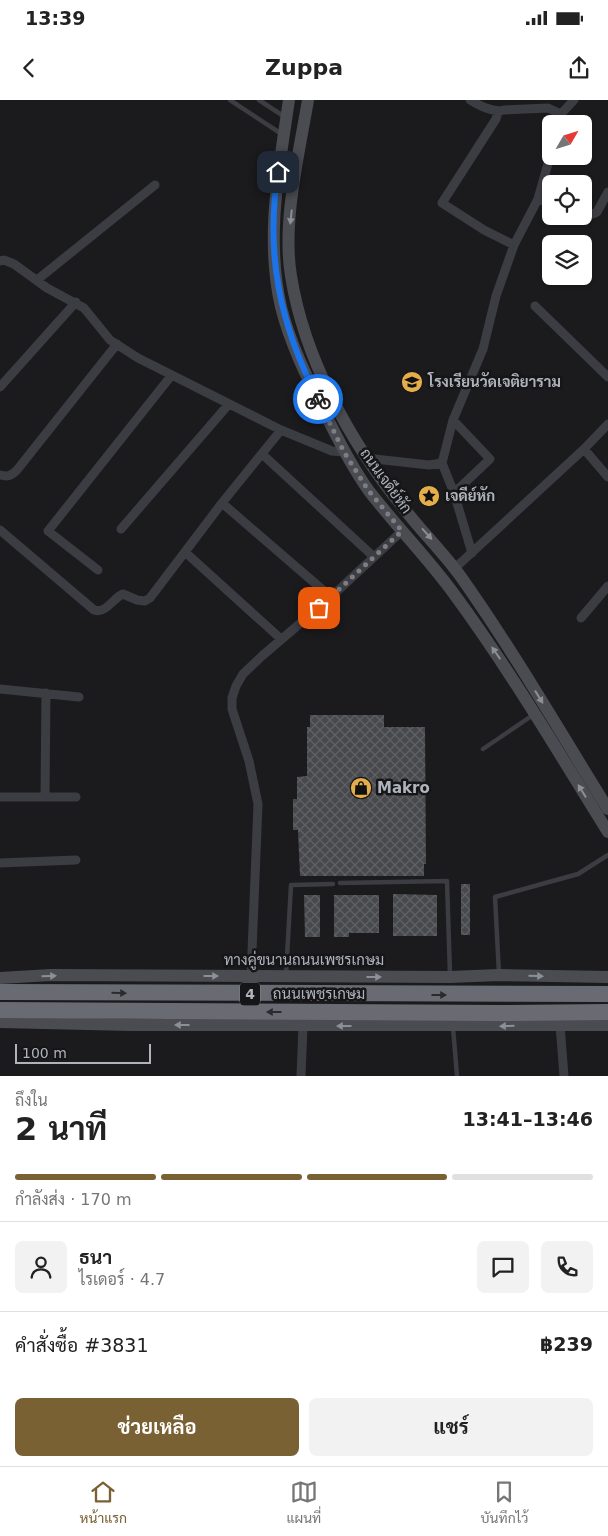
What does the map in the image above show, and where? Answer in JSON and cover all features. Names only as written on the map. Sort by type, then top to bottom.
[{"type":"highway","name":"ถนนเพชรเกษม","points":[[0,992],[608,994]]},
{"type":"highway","name":"ถนนเพชรเกษม","points":[[0,1010],[608,1012]]},
{"type":"main road","name":"ถนนเจดีย์หัก","points":[[290,100],[275,190],[274,236],[276,273],[281,306],[288,330],[303,367],[344,452],[368,490],[427,558],[500,658],[608,832]]},
{"type":"main road","name":"ถนนเจดีย์หัก","points":[[308,100],[290,223],[289,250],[290,274],[305,335],[332,396],[366,458],[402,507],[455,568],[510,650],[608,809]]},
{"type":"main road","name":"ทางคู่ขนานถนนเพชรเกษม","points":[[0,978],[51,975],[450,977],[499,975],[608,977]]},
{"type":"main road","name":"4","points":[[0,1022],[303,1026],[608,1025]]},
{"type":"street","points":[[470,100],[479,106],[498,112],[548,108],[556,115]]},
{"type":"street","points":[[563,115],[574,100]]},
{"type":"street","points":[[498,112],[496,119],[442,203],[484,230],[514,245]]},
{"type":"street","points":[[472,552],[454,493],[442,463],[453,420],[482,349],[496,296],[514,245],[538,200],[548,165]]},
{"type":"street","points":[[37,280],[155,185]]},
{"type":"street","points":[[592,214],[597,212],[608,192]]},
{"type":"street","points":[[538,200],[542,201]]},
{"type":"street","points":[[0,261],[4,260],[14,264],[61,296],[76,302],[89,312],[110,340],[171,376],[281,430],[332,451],[344,452]]},
{"type":"street","points":[[0,387],[76,302]]},
{"type":"street","points":[[535,306],[608,376]]},
{"type":"street","points":[[0,475],[7,477],[17,470],[117,344]]},
{"type":"street","points":[[98,570],[48,531],[171,376]]},
{"type":"street","points":[[121,529],[228,404]]},
{"type":"street","points":[[453,420],[490,459],[454,493]]},
{"type":"street","points":[[455,568],[584,449],[608,424]]},
{"type":"street","points":[[0,530],[97,612],[103,610],[123,594],[145,601],[150,598],[222,503],[281,430]]},
{"type":"street","points":[[584,449],[608,477]]},
{"type":"street","points":[[262,454],[373,556]]},
{"type":"street","points":[[366,458],[429,465],[442,463]]},
{"type":"street","points":[[222,503],[331,597]]},
{"type":"street","points":[[251,976],[258,804],[249,761],[232,709],[232,698],[236,686],[243,674],[331,597],[402,531]]},
{"type":"street","points":[[184,552],[281,639]]},
{"type":"street","points":[[581,618],[608,586]]},
{"type":"street","points":[[0,689],[79,697]]},
{"type":"street","points":[[45,796],[46,693]]},
{"type":"street","points":[[0,797],[76,797]]},
{"type":"street","points":[[0,863],[76,860]]},
{"type":"street","points":[[560,1025],[564,1076]]},
{"type":"street","points":[[301,1076],[303,1026]]},
{"type":"lane","points":[[230,100],[284,136]]},
{"type":"lane","points":[[259,100],[287,118]]},
{"type":"lane","points":[[482,749],[534,714]]},
{"type":"lane","points":[[499,975],[495,897],[578,874],[608,855]]},
{"type":"lane","points":[[340,883],[446,881],[450,977]]},
{"type":"lane","points":[[286,976],[291,884],[334,884]]},
{"type":"lane","points":[[453,1026],[457,1076]]},
{"type":"building","name":"Makro","points":[[310,715],[384,715],[384,727],[425,727],[426,864],[424,864],[424,876],[300,876],[298,830],[293,830],[293,799],[297,799],[297,777],[307,776],[307,727],[310,727]]},
{"type":"building","points":[[461,884],[470,884],[470,935],[461,935]]},
{"type":"building","points":[[393,894],[437,895],[437,936],[393,936]]},
{"type":"building","points":[[304,895],[320,895],[320,937],[305,937]]},
{"type":"building","points":[[334,895],[379,895],[379,933],[349,933],[349,937],[334,937]]},
{"type":"way so far","points":[[318,399],[344,452],[368,490],[402,531],[319,608]]},
{"type":"place","name":"โรงเรียนวัดเจติยาราม","points":[[412,382]]},
{"type":"place","name":"เจดีย์หัก","points":[[429,496]]},
{"type":"place","name":"Makro","points":[[361,788]]},
{"type":"route","points":[[278,172],[275,190],[274,236],[276,273],[281,306],[299,359],[318,399]]}]
